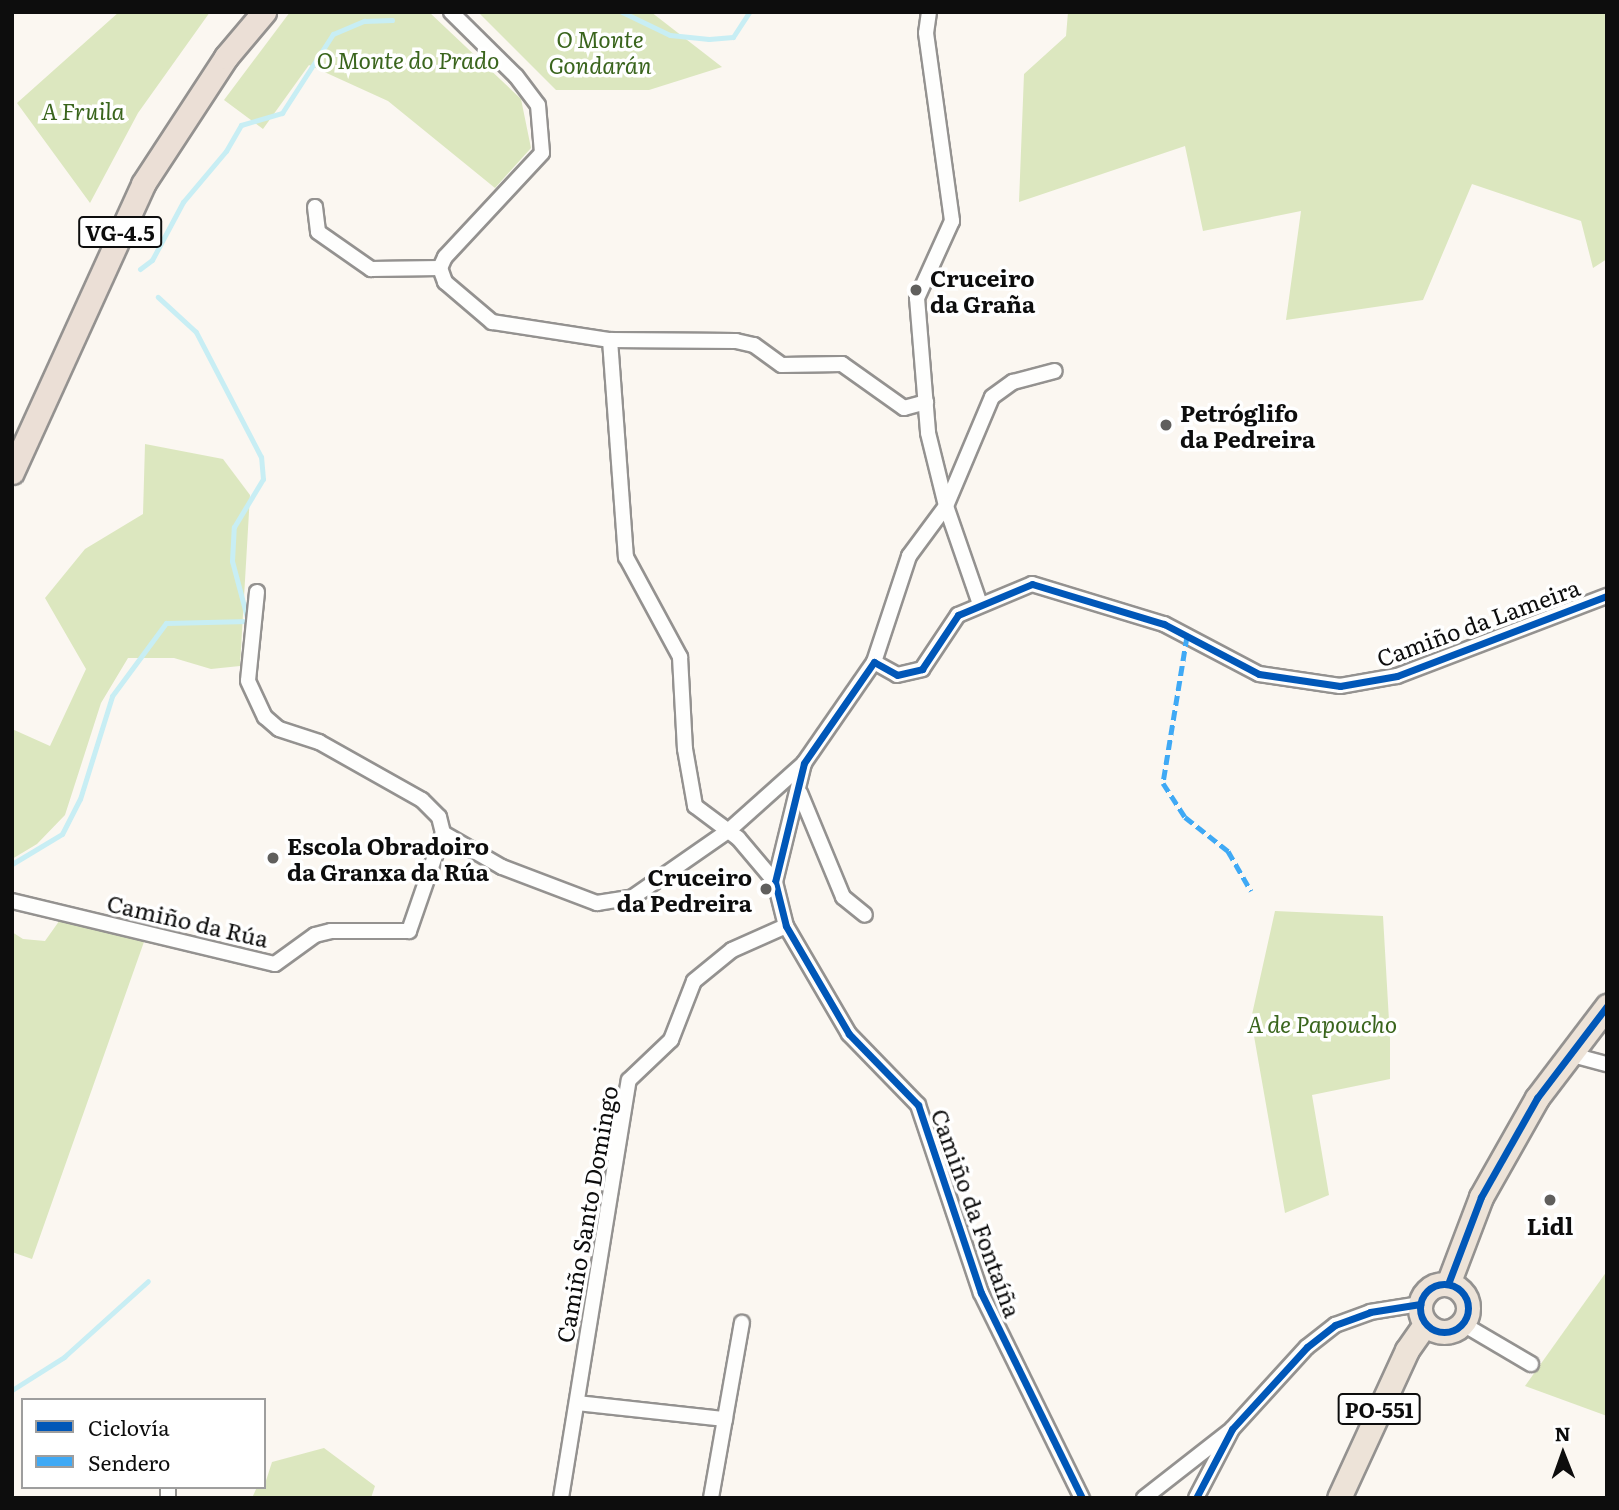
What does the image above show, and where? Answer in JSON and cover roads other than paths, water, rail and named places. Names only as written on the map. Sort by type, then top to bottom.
[{"type":"highway","name":"VG-4.5","points":[[12,472],[143,184],[226,57],[264,12]]},
{"type":"main road","points":[[1422,1314],[1440,1332],[1463,1324],[1467,1300],[1448,1284],[1482,1197],[1537,1098],[1607,1006]]},
{"type":"main road","name":"PO-551","points":[[1339,1498],[1433,1286],[1448,1284]]},
{"type":"street","points":[[451,12],[516,76],[538,105],[542,153],[444,257],[440,268],[445,282],[492,322],[610,340],[736,341],[754,345],[782,365],[842,364],[904,408],[926,402]]},
{"type":"street","points":[[929,12],[926,33],[952,220],[918,298],[926,402],[946,506],[980,604]]},
{"type":"street","points":[[315,207],[318,232],[371,269],[440,268]]},
{"type":"street","points":[[610,340],[626,557],[680,657],[685,749],[695,806],[728,831],[775,882]]},
{"type":"street","points":[[257,592],[248,681],[264,717],[279,729],[319,742],[422,800],[439,817],[443,833],[502,867],[597,904],[633,897],[728,831],[804,763],[874,662],[909,556],[946,506],[992,397],[1013,382],[1055,372]]},
{"type":"street","name":"Camiño da Lameira","points":[[874,662],[897,675],[922,669],[958,615],[1032,584],[1064,591],[1164,624],[1259,674],[1340,686],[1396,676],[1607,596]]},
{"type":"street","points":[[775,882],[800,793],[804,763]]},
{"type":"street","points":[[800,793],[843,897],[865,915]]},
{"type":"street","name":"Camiño da Rúa","points":[[12,901],[275,964],[315,935],[331,931],[409,931],[443,833]]},
{"type":"street","name":"Camiño da Fontaíña","points":[[775,882],[786,926],[849,1034],[918,1105],[981,1293],[1082,1498]]},
{"type":"street","name":"Camiño Santo Domingo","points":[[561,1498],[629,1080],[671,1040],[694,981],[732,950],[786,926]]},
{"type":"street","points":[[1569,1054],[1607,1064]]},
{"type":"street","points":[[1144,1498],[1231,1429],[1273,1381],[1335,1325],[1370,1312],[1422,1314]]},
{"type":"street","points":[[711,1498],[742,1323]]},
{"type":"street","points":[[1463,1324],[1531,1364]]},
{"type":"street","points":[[577,1402],[725,1419]]},
{"type":"street","points":[[1196,1498],[1231,1429]]},
{"type":"waterway","points":[[622,12],[670,35],[709,39],[733,37],[749,12]]},
{"type":"waterway","points":[[140,269],[152,260],[183,202],[226,151],[241,125],[282,113],[333,34],[364,21],[392,20]]},
{"type":"waterway","points":[[12,864],[62,834],[80,799],[112,696],[166,623],[248,621],[232,561],[234,527],[263,479],[261,457],[196,332],[158,297]]},
{"type":"waterway","points":[[12,1390],[64,1357],[148,1281]]},
{"type":"place","name":"Cruceiro da Graña","points":[[916,290]]},
{"type":"place","name":"Petróglifo da Pedreira","points":[[1166,425]]},
{"type":"place","name":"Escola Obradoiro da Granxa da Rúa","points":[[273,858]]},
{"type":"place","name":"Cruceiro da Pedreira","points":[[766,889]]},
{"type":"place","name":"Lidl","points":[[1550,1200]]},
{"type":"park label","name":"O Monte Gondarán","points":[[600,51]]},
{"type":"park label","name":"O Monte do Prado","points":[[408,59]]},
{"type":"park label","name":"A Fruila","points":[[83,110]]},
{"type":"park label","name":"A de Papoucho","points":[[1322,1023]]}]
